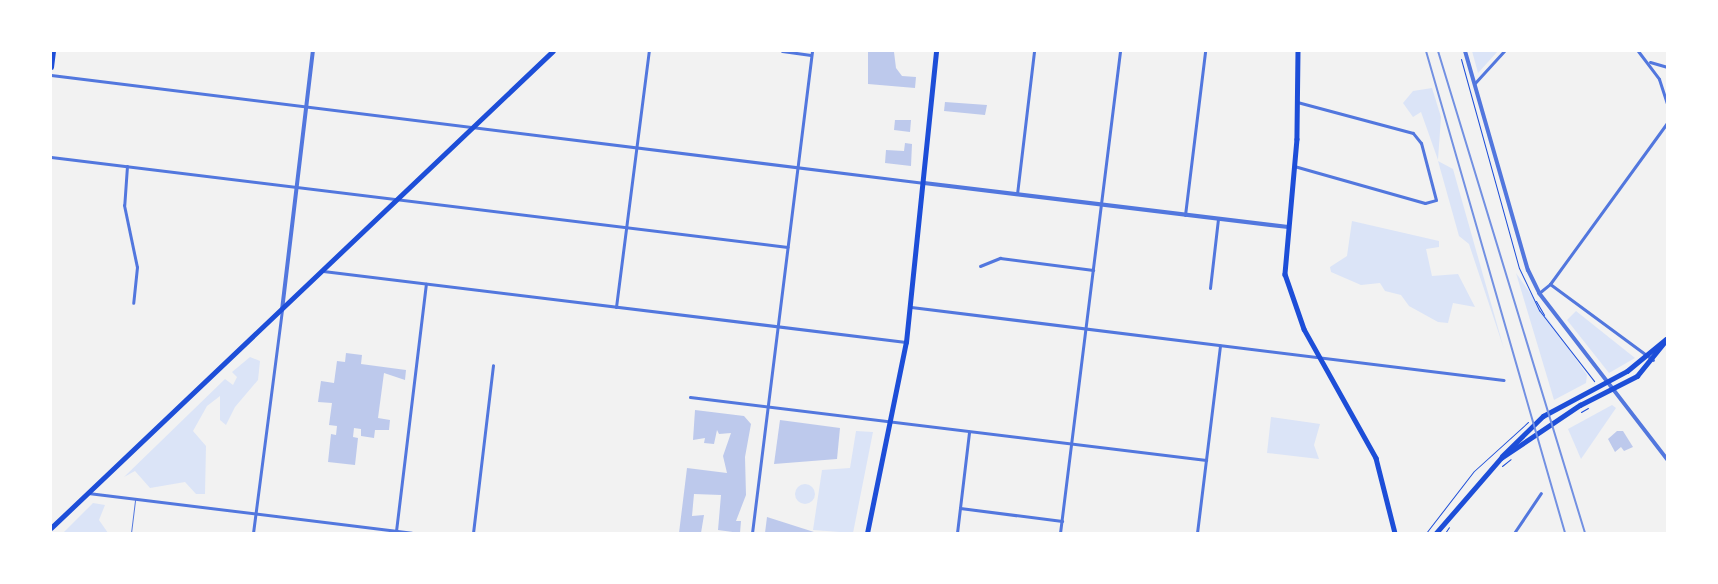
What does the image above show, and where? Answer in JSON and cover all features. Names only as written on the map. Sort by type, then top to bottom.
[{"type":"main road","points":[[51,67],[53,51]]},
{"type":"main road","points":[[51,528],[553,51]]},
{"type":"main road","points":[[867,533],[906,342],[936,51]]},
{"type":"main road","points":[[1298,51],[1294,166],[1288,227],[1286,278],[1320,357],[1376,458],[1396,533]]},
{"type":"main road","points":[[1436,533],[1501,458],[1512,441],[1543,416],[1647,356],[1667,339]]},
{"type":"main road","points":[[1501,458],[1612,389],[1637,376],[1653,360],[1667,339]]},
{"type":"street","points":[[253,533],[313,51]]},
{"type":"street","points":[[616,307],[649,51]]},
{"type":"street","points":[[752,533],[812,53],[782,51]]},
{"type":"street","points":[[1017,194],[1034,51]]},
{"type":"street","points":[[1060,533],[1120,51]]},
{"type":"street","points":[[1185,215],[1205,51]]},
{"type":"street","points":[[1465,51],[1528,270],[1539,294],[1667,459]]},
{"type":"street","points":[[1474,84],[1504,51]]},
{"type":"street","points":[[1638,51],[1647,61],[1667,103]]},
{"type":"street","points":[[1647,61],[1667,67]]},
{"type":"street","points":[[51,75],[1288,227]]},
{"type":"street","points":[[1294,166],[1425,203],[1436,200],[1421,143],[1413,133],[1296,102]]},
{"type":"street","points":[[1539,294],[1550,284],[1667,124]]},
{"type":"street","points":[[51,157],[788,247]]},
{"type":"street","points":[[127,166],[124,205],[137,267],[134,304]]},
{"type":"street","points":[[1210,288],[1218,219]]},
{"type":"street","points":[[980,266],[1000,258],[1093,270]]},
{"type":"street","points":[[323,271],[906,342]]},
{"type":"street","points":[[396,531],[426,284]]},
{"type":"street","points":[[1550,284],[1653,360]]},
{"type":"street","points":[[911,307],[1504,380]]},
{"type":"street","points":[[1197,533],[1220,345]]},
{"type":"street","points":[[473,533],[493,365]]},
{"type":"street","points":[[690,397],[1206,460]]},
{"type":"street","points":[[957,533],[969,432]]},
{"type":"street","points":[[88,493],[412,533]]},
{"type":"street","points":[[1514,533],[1541,494]]},
{"type":"street","points":[[960,508],[1062,521]]},
{"type":"lane","points":[[131,533],[136,499]]},
{"type":"path","points":[[1460,55],[1513,246],[1534,298],[1594,381]]},
{"type":"path","points":[[1573,416],[1589,407]]},
{"type":"path","points":[[1496,472],[1518,454]]},
{"type":"path","points":[[1426,533],[1458,489]]},
{"type":"shaded area","points":[[1472,51],[1498,51],[1478,73]]},
{"type":"shaded area","points":[[1432,88],[1441,117],[1438,160],[1421,112],[1413,117],[1403,103],[1413,91]]},
{"type":"shaded area","points":[[1438,161],[1453,169],[1504,349],[1469,244],[1459,236]]},
{"type":"shaded area","points":[[1352,221],[1439,241],[1439,247],[1426,249],[1432,276],[1458,274],[1475,307],[1453,303],[1448,323],[1438,322],[1409,306],[1401,295],[1385,291],[1380,283],[1361,285],[1331,272],[1330,267],[1347,256]]},
{"type":"shaded area","points":[[1516,273],[1587,375],[1586,383],[1554,400]]},
{"type":"shaded area","points":[[1576,311],[1635,358],[1609,373],[1567,320]]},
{"type":"shaded area","points":[[250,357],[260,361],[258,380],[235,407],[226,425],[220,420],[220,396],[207,406],[193,431],[206,446],[205,494],[196,494],[185,482],[150,488],[135,471],[124,477],[225,379],[233,385],[237,377],[232,372]]},
{"type":"shaded area","points":[[1612,405],[1616,408],[1581,459],[1568,429]]},
{"type":"shaded area","points":[[1271,417],[1320,424],[1314,445],[1319,459],[1267,453]]},
{"type":"shaded area","points":[[856,431],[873,432],[853,533],[813,530],[822,470],[850,468]]},
{"type":"shaded area","points":[[805,484],[812,487],[815,494],[812,501],[805,504],[798,501],[795,494],[798,487]]},
{"type":"shaded area","points":[[93,503],[105,505],[99,520],[108,533],[63,533]]},
{"type":"building","points":[[868,51],[894,52],[896,68],[902,76],[916,77],[915,88],[868,84]]},
{"type":"building","points":[[945,102],[987,105],[985,115],[944,111]]},
{"type":"building","points":[[895,120],[911,120],[910,132],[894,130]]},
{"type":"building","points":[[905,143],[912,144],[911,166],[885,163],[886,150],[904,151]]},
{"type":"building","points":[[346,353],[362,355],[361,364],[406,370],[405,380],[384,373],[378,418],[390,420],[389,430],[375,430],[374,438],[361,436],[361,429],[354,428],[353,437],[358,438],[355,465],[328,462],[331,434],[336,435],[337,426],[329,425],[332,403],[318,402],[321,381],[334,383],[337,361],[345,362]]},
{"type":"building","points":[[695,410],[744,416],[751,424],[745,457],[746,495],[736,521],[741,521],[740,533],[718,530],[721,495],[694,494],[692,516],[704,515],[701,533],[679,533],[687,468],[727,473],[723,456],[731,433],[719,434],[717,430],[714,444],[704,443],[705,438],[693,440]]},
{"type":"building","points":[[780,420],[840,428],[837,459],[774,464]]},
{"type":"building","points":[[1617,431],[1623,431],[1633,447],[1624,451],[1621,447],[1615,452],[1608,439]]},
{"type":"building","points":[[767,517],[814,532],[814,533],[765,533]]},
{"type":"railway","points":[[1426,51],[1565,533]]},
{"type":"railway","points":[[1438,51],[1585,533]]}]
